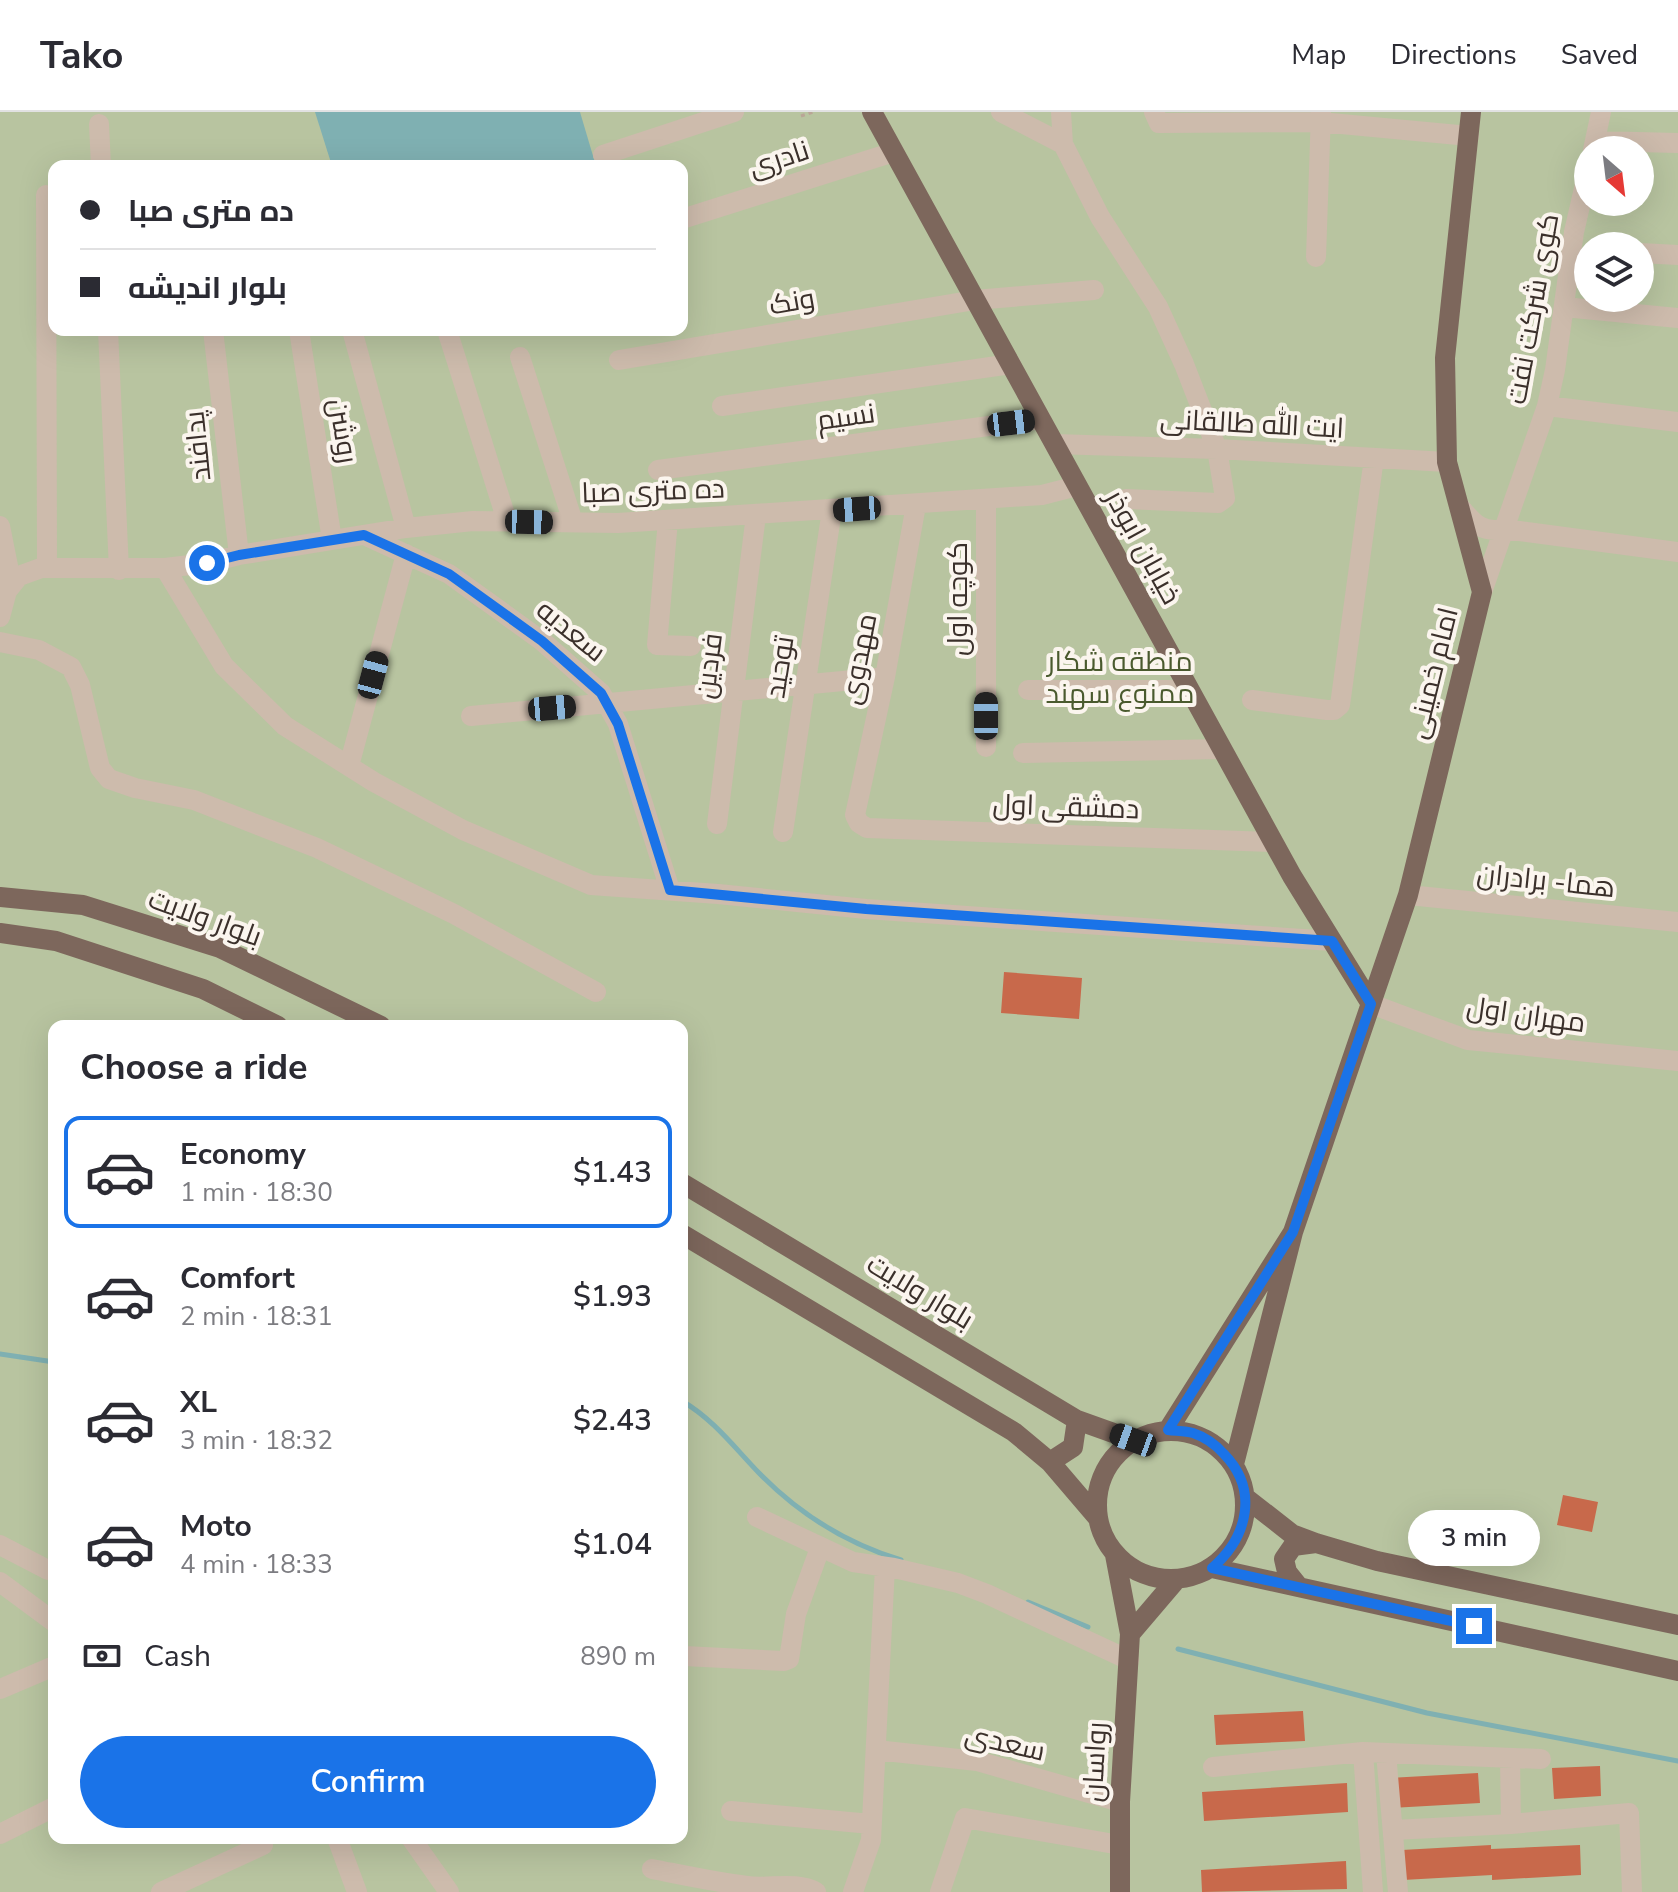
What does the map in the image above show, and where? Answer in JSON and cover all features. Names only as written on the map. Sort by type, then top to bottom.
[{"type":"main road","name":"خیابان ابوذر","points":[[872,112],[1273,842],[1371,1004]]},
{"type":"main road","name":"امام خمینی","points":[[1293,1232],[1408,895],[1482,592],[1447,462],[1445,358],[1471,112]]},
{"type":"main road","name":"بلوار ولایت","points":[[0,897],[83,905],[220,948],[369,1020]]},
{"type":"main road","points":[[0,933],[56,941],[188,984],[265,1020]]},
{"type":"main road","name":"بلوار ولایت","points":[[688,1187],[1077,1420],[1133,1440]]},
{"type":"main road","points":[[1168,1430],[1293,1232]]},
{"type":"main road","points":[[1234,1464],[1293,1232]]},
{"type":"main road","points":[[688,1238],[1014,1432],[1050,1462],[1097,1517]]},
{"type":"main road","points":[[1050,1462],[1073,1447],[1077,1420]]},
{"type":"main road","points":[[1168,1430],[1194,1433],[1217,1445],[1234,1464],[1246,1498],[1245,1518],[1239,1537],[1227,1554],[1212,1568],[1176,1580],[1154,1578],[1133,1569],[1115,1555],[1097,1517],[1097,1495],[1103,1473],[1116,1455],[1133,1440],[1168,1430]]},
{"type":"main road","points":[[1246,1498],[1292,1534],[1377,1561],[1678,1625]]},
{"type":"main road","points":[[1299,1587],[1287,1572],[1284,1559],[1293,1546],[1316,1543]]},
{"type":"main road","name":"رواسان","points":[[1115,1555],[1130,1634],[1120,1802],[1120,1892]]},
{"type":"main road","points":[[1212,1568],[1678,1671]]},
{"type":"main road","points":[[1130,1634],[1176,1580]]},
{"type":"street","points":[[603,155],[734,112]]},
{"type":"street","points":[[1001,112],[1063,144]]},
{"type":"street","points":[[1061,112],[1063,144],[1100,217],[1158,307],[1217,449],[1225,498],[1223,501],[1126,499]]},
{"type":"street","points":[[1154,112],[1159,123],[1320,117],[1469,136]]},
{"type":"street","points":[[1596,136],[1601,112]]},
{"type":"street","points":[[1316,257],[1320,117]]},
{"type":"street","points":[[99,124],[101,160]]},
{"type":"street","points":[[1654,144],[1678,143]]},
{"type":"street","name":"نادری","points":[[688,217],[894,152]]},
{"type":"street","points":[[7,591],[19,576],[44,568],[46,195]]},
{"type":"street","points":[[1654,254],[1678,255]]},
{"type":"street","name":"کوی شرکت نفت","points":[[1482,592],[1547,406],[1564,307],[1574,271]]},
{"type":"street","name":"ونک","points":[[619,360],[975,300],[1094,290]]},
{"type":"street","points":[[1564,307],[1678,318]]},
{"type":"street","points":[[108,336],[119,570]]},
{"type":"street","name":"پدافند","points":[[214,336],[239,555]]},
{"type":"street","name":"روشن","points":[[300,336],[332,540]]},
{"type":"street","points":[[354,336],[406,528]]},
{"type":"street","points":[[449,336],[507,521]]},
{"type":"street","points":[[520,357],[573,522]]},
{"type":"street","points":[[722,406],[1011,364]]},
{"type":"street","points":[[1547,406],[1678,422]]},
{"type":"street","name":"نسیم","points":[[658,470],[1041,419]]},
{"type":"street","name":"ایت الله طالقانی","points":[[1054,444],[1217,449],[1447,462]]},
{"type":"street","points":[[1252,700],[1327,710],[1334,710],[1340,705],[1374,458]]},
{"type":"street","name":"ده متری صبا","points":[[44,568],[165,568],[406,528],[473,521],[668,520],[756,515],[1042,495],[1077,486]]},
{"type":"street","name":"کوچه اول","points":[[986,500],[986,747]]},
{"type":"street","name":"مهدوی","points":[[859,823],[855,815],[885,677],[916,505]]},
{"type":"street","points":[[1460,507],[1480,528],[1488,531],[1504,529],[1678,552]]},
{"type":"street","name":"توحید","points":[[783,832],[832,510]]},
{"type":"street","name":"فردین","points":[[717,824],[756,515]]},
{"type":"street","points":[[668,520],[657,645],[691,646]]},
{"type":"street","points":[[0,526],[9,571],[0,617]]},
{"type":"street","name":"سعدیه","points":[[364,535],[449,574],[542,641],[601,693],[618,724],[670,890]]},
{"type":"street","points":[[349,766],[406,554]]},
{"type":"street","points":[[165,568],[224,666],[285,726],[463,830],[591,885],[866,909],[1332,941]]},
{"type":"street","points":[[0,642],[39,650],[71,667],[80,685],[100,768],[109,779],[135,788],[194,800],[317,848],[454,914],[596,992]]},
{"type":"street","points":[[471,716],[885,677]]},
{"type":"street","points":[[1028,690],[1189,690]]},
{"type":"street","points":[[1023,753],[1222,749]]},
{"type":"street","name":"دمشقی اول","points":[[859,823],[867,828],[1273,842]]},
{"type":"street","name":"هما- برادران","points":[[1408,895],[1678,922]]},
{"type":"street","name":"مهران اول","points":[[1371,1004],[1468,1040],[1678,1061]]},
{"type":"street","points":[[757,1517],[853,1562],[958,1583],[987,1594],[1129,1660]]},
{"type":"street","points":[[0,1545],[48,1569]]},
{"type":"street","points":[[688,1656],[789,1659],[796,1614],[820,1548]]},
{"type":"street","points":[[853,1892],[871,1840],[885,1567]]},
{"type":"street","points":[[0,1582],[48,1618]]},
{"type":"street","points":[[0,1689],[48,1669]]},
{"type":"street","name":"سعدی","points":[[876,1750],[977,1761],[1120,1802]]},
{"type":"street","points":[[1363,1752],[1373,1892]]},
{"type":"street","points":[[1213,1767],[1363,1752],[1541,1759]]},
{"type":"street","points":[[1386,1753],[1398,1892]]},
{"type":"street","points":[[1510,1758],[1511,1824]]},
{"type":"street","points":[[0,1834],[48,1810]]},
{"type":"street","points":[[731,1811],[871,1824]]},
{"type":"street","points":[[1393,1830],[1511,1824],[1629,1813],[1632,1892]]},
{"type":"street","points":[[940,1892],[965,1818],[1120,1845]]},
{"type":"street","points":[[339,1844],[357,1892]]},
{"type":"street","points":[[415,1844],[449,1892]]},
{"type":"street","points":[[161,1892],[263,1845]]},
{"type":"street","points":[[652,1869],[741,1885],[807,1887],[816,1892]]},
{"type":"path","points":[[801,116],[813,112]]},
{"type":"green space","name":"منطقه شکار ممنوع سهند","points":[[0,112],[1678,112],[1678,1892],[0,1892]]},
{"type":"water","points":[[315,112],[580,112],[594,160],[330,160]]},
{"type":"building","points":[[1004,972],[1082,978],[1079,1019],[1001,1013]]},
{"type":"building","points":[[1563,1495],[1598,1502],[1592,1532],[1557,1525]]},
{"type":"building","points":[[1303,1711],[1305,1741],[1216,1745],[1214,1715]]},
{"type":"building","points":[[1600,1766],[1601,1796],[1554,1799],[1552,1768]]},
{"type":"building","points":[[1478,1773],[1480,1803],[1391,1808],[1389,1778]]},
{"type":"building","points":[[1347,1783],[1348,1812],[1204,1821],[1202,1792]]},
{"type":"building","points":[[1491,1845],[1491,1849],[1580,1845],[1581,1875],[1492,1880],[1492,1875],[1403,1880],[1402,1850]]},
{"type":"building","points":[[1346,1861],[1347,1889],[1202,1892],[1201,1870]]},
{"type":"waterway","points":[[0,1354],[48,1361]]},
{"type":"waterway","points":[[688,1405],[807,1515],[842,1536],[901,1560]]},
{"type":"waterway","points":[[1028,1602],[1088,1627]]},
{"type":"waterway","points":[[1178,1649],[1427,1713],[1678,1761]]},
{"type":"route","points":[[207,563],[364,535],[449,574],[542,641],[601,693],[618,724],[670,890],[866,909],[1332,941],[1371,1004],[1293,1232],[1168,1430],[1194,1433],[1217,1445],[1234,1464],[1242,1480],[1246,1498],[1245,1518],[1239,1537],[1212,1568],[1474,1626]]}]
